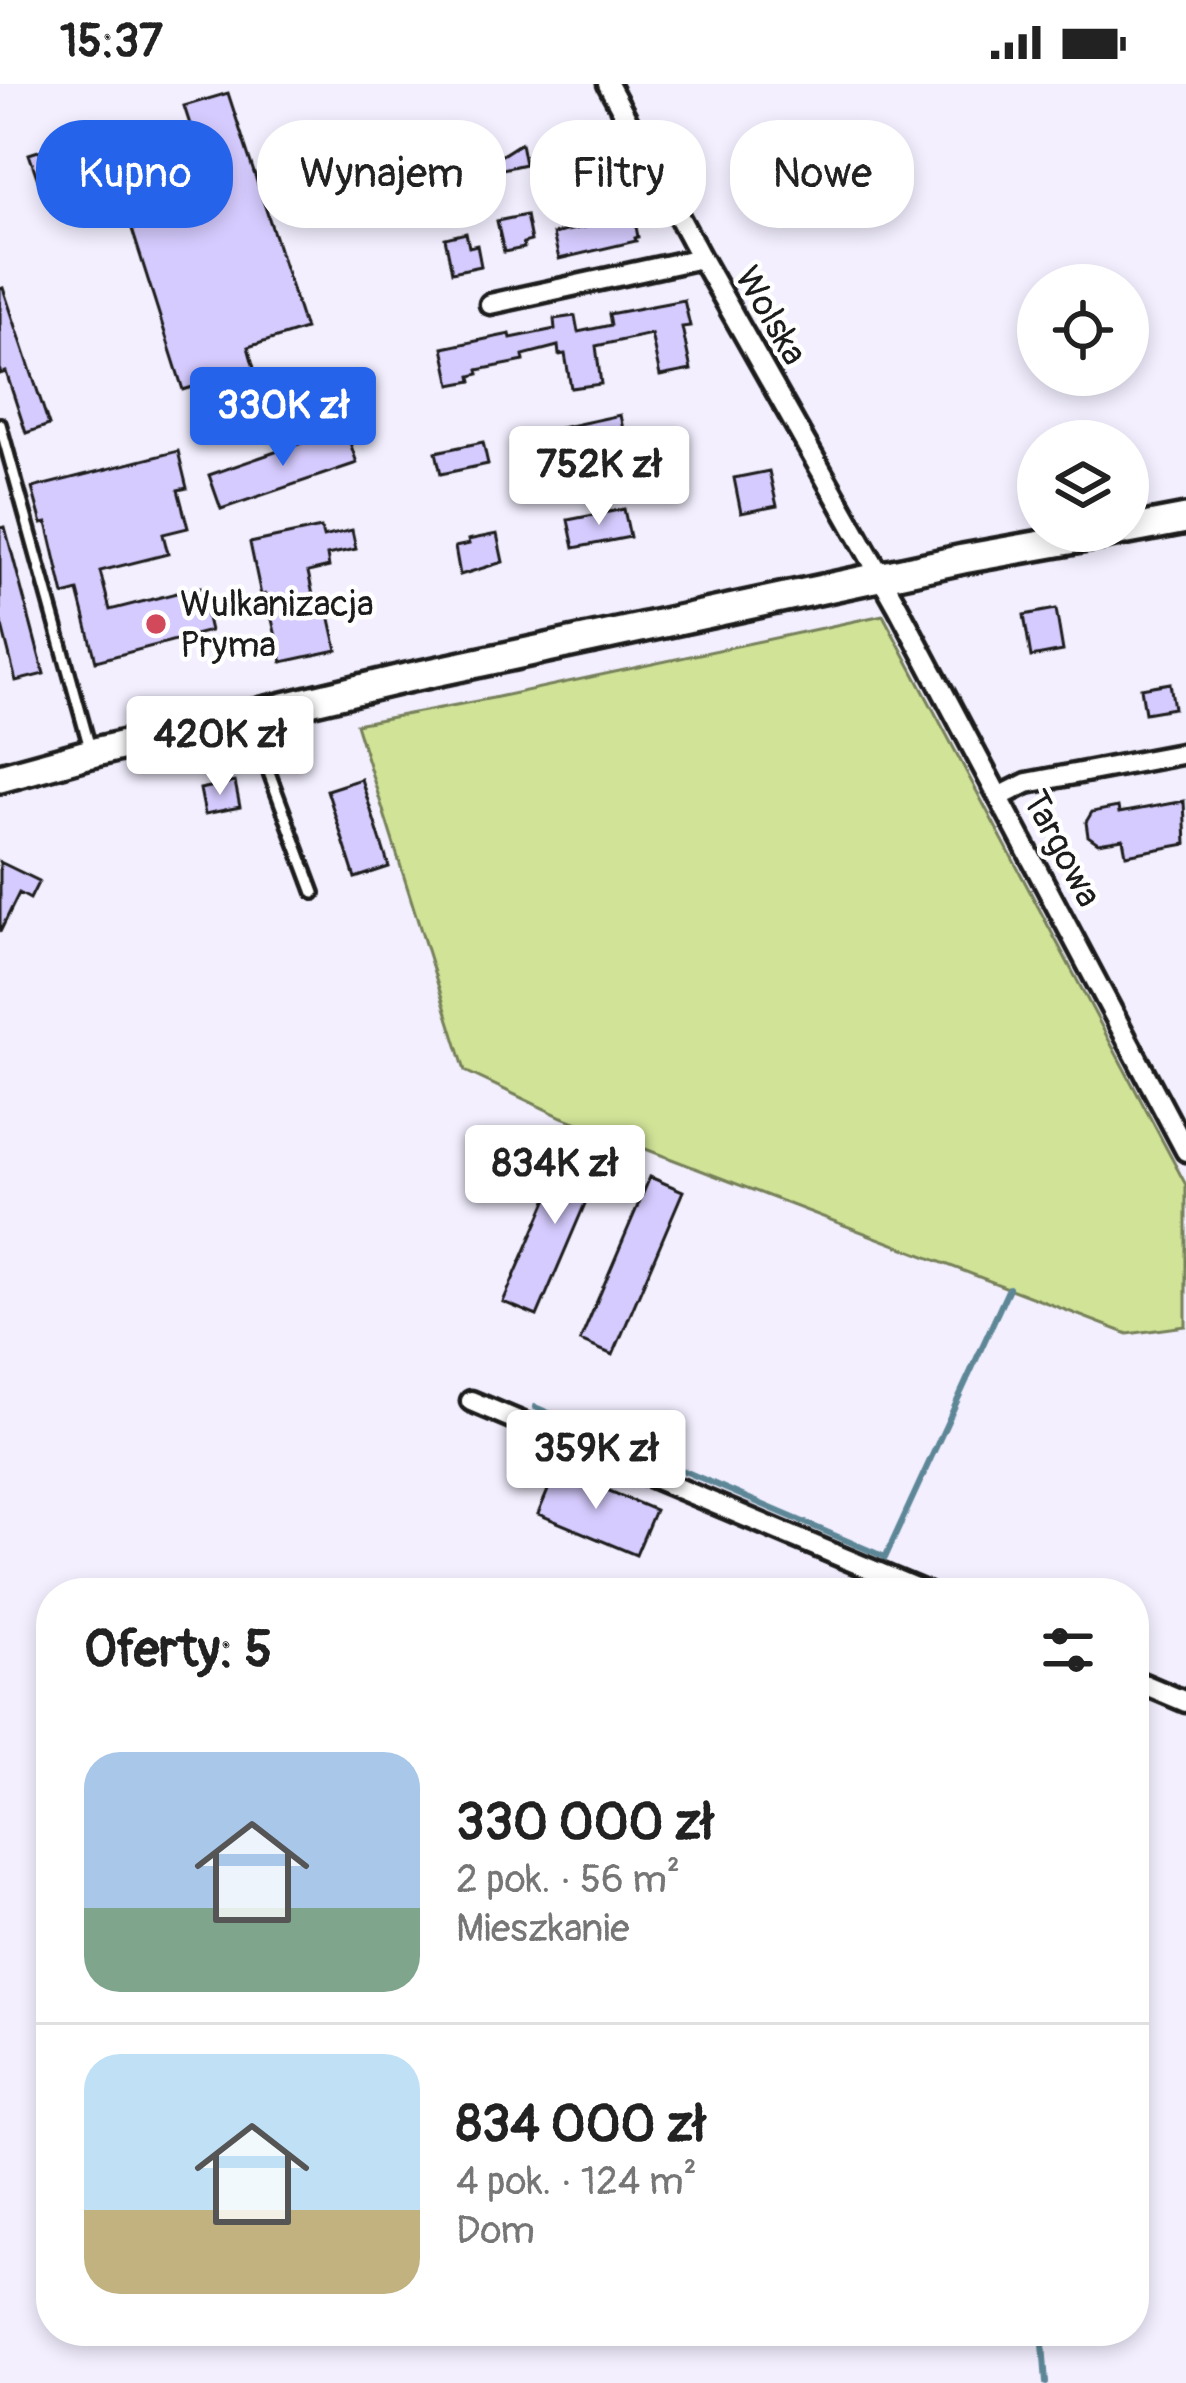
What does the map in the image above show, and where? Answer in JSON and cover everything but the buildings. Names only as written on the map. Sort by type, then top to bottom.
[{"type":"main road","points":[[1149,526],[1186,519]]},
{"type":"main road","points":[[0,778],[402,680],[1017,549]]},
{"type":"street","name":"Wolska","points":[[608,84],[882,577]]},
{"type":"street","points":[[490,304],[701,258]]},
{"type":"street","name":"Targowa","points":[[882,577],[1186,1151]]},
{"type":"street","points":[[999,797],[1028,783],[1186,753]]},
{"type":"street","points":[[471,1401],[891,1578]]},
{"type":"street","points":[[1149,1686],[1186,1702]]},
{"type":"lane","points":[[0,424],[92,754]]},
{"type":"lane","points":[[253,714],[257,740],[314,893]]},
{"type":"green space","points":[[883,615],[1186,1185],[1186,1326],[1128,1334],[562,1117],[465,1071],[356,724]]},
{"type":"waterway","points":[[885,1558],[1009,1288]]},
{"type":"waterway","points":[[535,1407],[885,1557]]},
{"type":"waterway","points":[[1043,2346],[1046,2383]]},
{"type":"place","name":"Wulkanizacja Pryma","points":[[156,624]]}]
